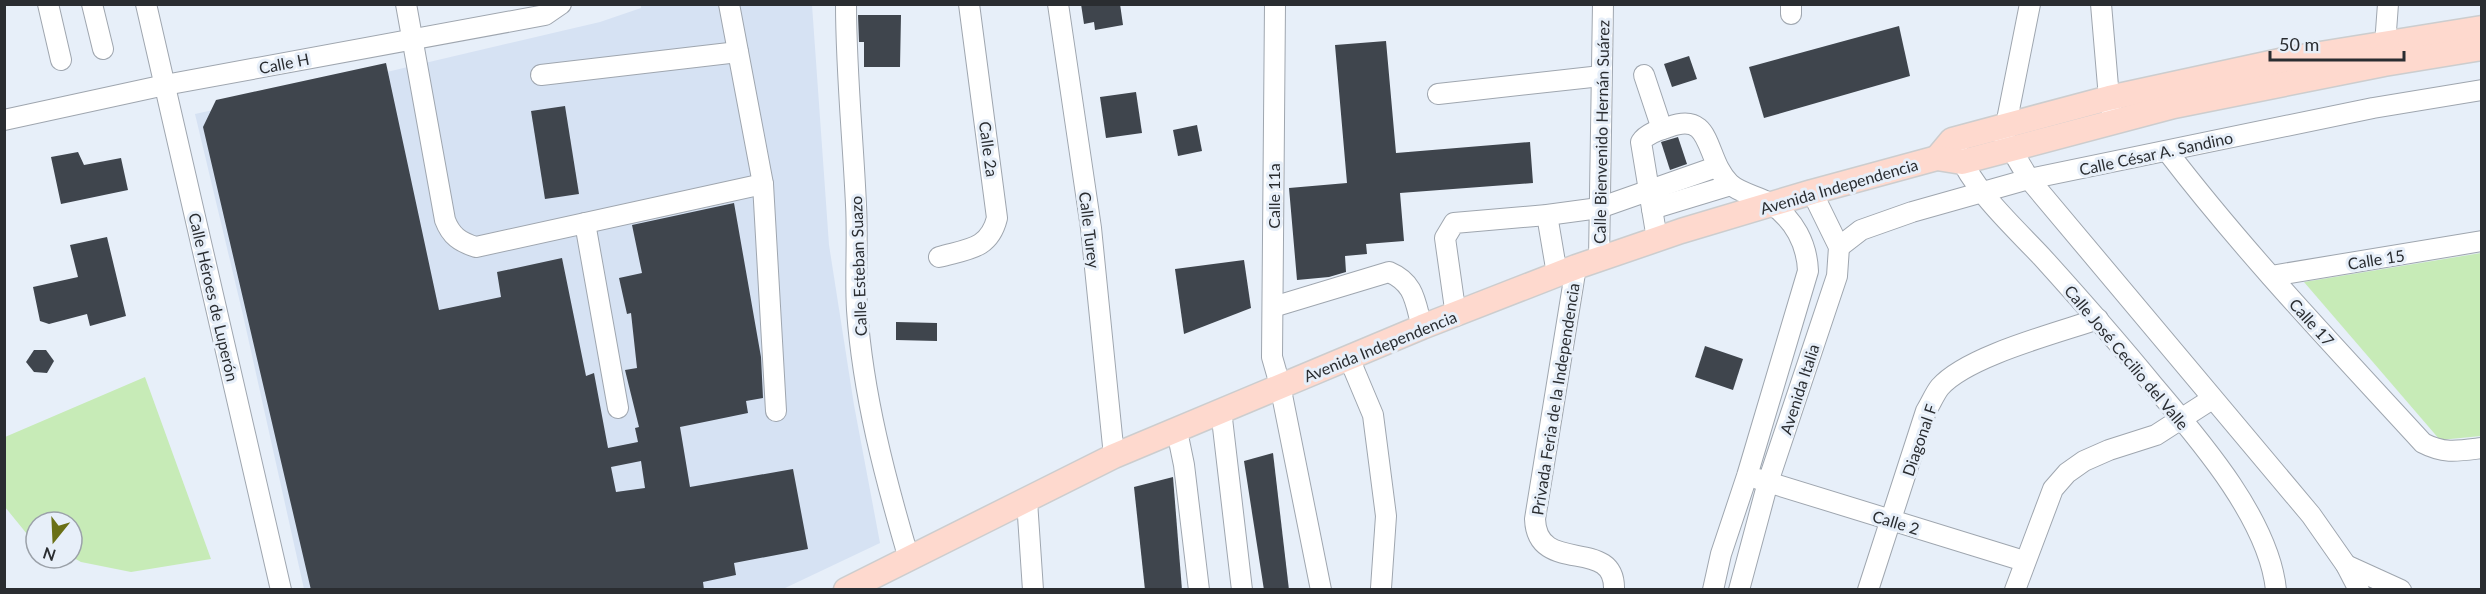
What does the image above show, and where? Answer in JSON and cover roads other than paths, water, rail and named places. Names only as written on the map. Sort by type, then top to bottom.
[{"type":"main road","name":"Avenida Independencia","points":[[846,590],[1114,456],[1422,327],[1456,316],[1599,259],[1771,204],[1937,158],[1962,162],[2481,28]]},
{"type":"main road","name":"Avenida Independencia","points":[[1937,158],[1952,140],[2109,98],[2289,59],[2481,48]]},
{"type":"street","points":[[48,4],[61,60]]},
{"type":"street","points":[[92,4],[103,49]]},
{"type":"street","name":"Calle Héroes de Luperón","points":[[146,4],[277,589]]},
{"type":"street","points":[[406,4],[445,220],[449,230],[462,242],[476,247],[763,184]]},
{"type":"street","name":"Calle H","points":[[4,120],[165,85],[545,15],[561,4]]},
{"type":"street","points":[[729,4],[763,184],[776,411]]},
{"type":"street","name":"Calle Esteban Suazo","points":[[846,4],[846,56],[856,206],[857,309],[863,366],[874,429],[909,559]]},
{"type":"street","name":"Calle 2a","points":[[939,257],[980,245],[994,230],[997,218],[969,4]]},
{"type":"street","name":"Calle Turey","points":[[1058,4],[1091,228],[1114,456]]},
{"type":"street","name":"Calle 11a","points":[[1275,4],[1272,357],[1280,385],[1321,590]]},
{"type":"street","name":"Calle Bienvenido Hernán Suárez","points":[[1599,259],[1603,4]]},
{"type":"street","points":[[2031,4],[2002,126],[2010,150],[2029,179],[2311,515],[2346,565],[2359,590]]},
{"type":"street","points":[[2101,4],[2109,98],[2115,122]]},
{"type":"street","points":[[2384,53],[2388,4]]},
{"type":"street","points":[[541,75],[738,52]]},
{"type":"street","points":[[1644,75],[1662,129]]},
{"type":"street","points":[[1438,94],[1601,76]]},
{"type":"street","name":"Calle César A. Sandino","points":[[1839,247],[1862,230],[2029,179],[2373,108],[2481,90]]},
{"type":"street","points":[[1456,316],[1445,238],[1454,223],[1599,208],[1650,200],[1731,185],[1716,167],[1704,135],[1696,124],[1683,122],[1646,136],[1641,142],[1650,200],[1657,240]]},
{"type":"street","name":"Calle José Cecilio del Valle","points":[[1952,140],[1962,162],[1982,192],[2098,319],[2181,418],[2239,496],[2263,542],[2276,590]]},
{"type":"street","name":"Calle 17","points":[[2167,151],[2200,194],[2271,276],[2422,443],[2436,450],[2450,452],[2481,448]]},
{"type":"street","points":[[1650,200],[1716,167]]},
{"type":"street","name":"Avenida Italia","points":[[1713,590],[1721,554],[1747,476],[1808,271],[1808,256],[1803,241],[1791,222],[1771,204],[1731,185]]},
{"type":"street","points":[[1812,192],[1839,247]]},
{"type":"street","points":[[1547,215],[1566,271]]},
{"type":"street","points":[[585,223],[618,408]]},
{"type":"street","name":"Calle 15","points":[[2271,276],[2481,242]]},
{"type":"street","name":"Avenida Italia","points":[[1739,590],[1768,482],[1837,276],[1839,247]]},
{"type":"street","name":"Privada Feria de la Independencia","points":[[1566,271],[1535,519],[1536,531],[1540,541],[1551,549],[1601,562],[1610,571],[1614,590]]},
{"type":"street","points":[[1272,307],[1389,272],[1401,277],[1410,286],[1422,327]]},
{"type":"street","name":"Diagonal F","points":[[1868,590],[1926,411],[1940,387],[1961,370],[1989,356],[2098,319]]},
{"type":"street","points":[[1349,358],[1373,415],[1386,516],[1381,588]]},
{"type":"street","points":[[2015,590],[2053,489],[2067,473],[2084,461],[2109,450],[2156,435],[2212,399]]},
{"type":"street","points":[[1221,410],[1242,590]]},
{"type":"street","points":[[1177,431],[1184,465],[1199,590]]},
{"type":"street","name":"Calle 2","points":[[1747,476],[2024,561]]},
{"type":"street","points":[[1027,501],[1033,590]]},
{"type":"street","points":[[2346,565],[2401,590]]}]
